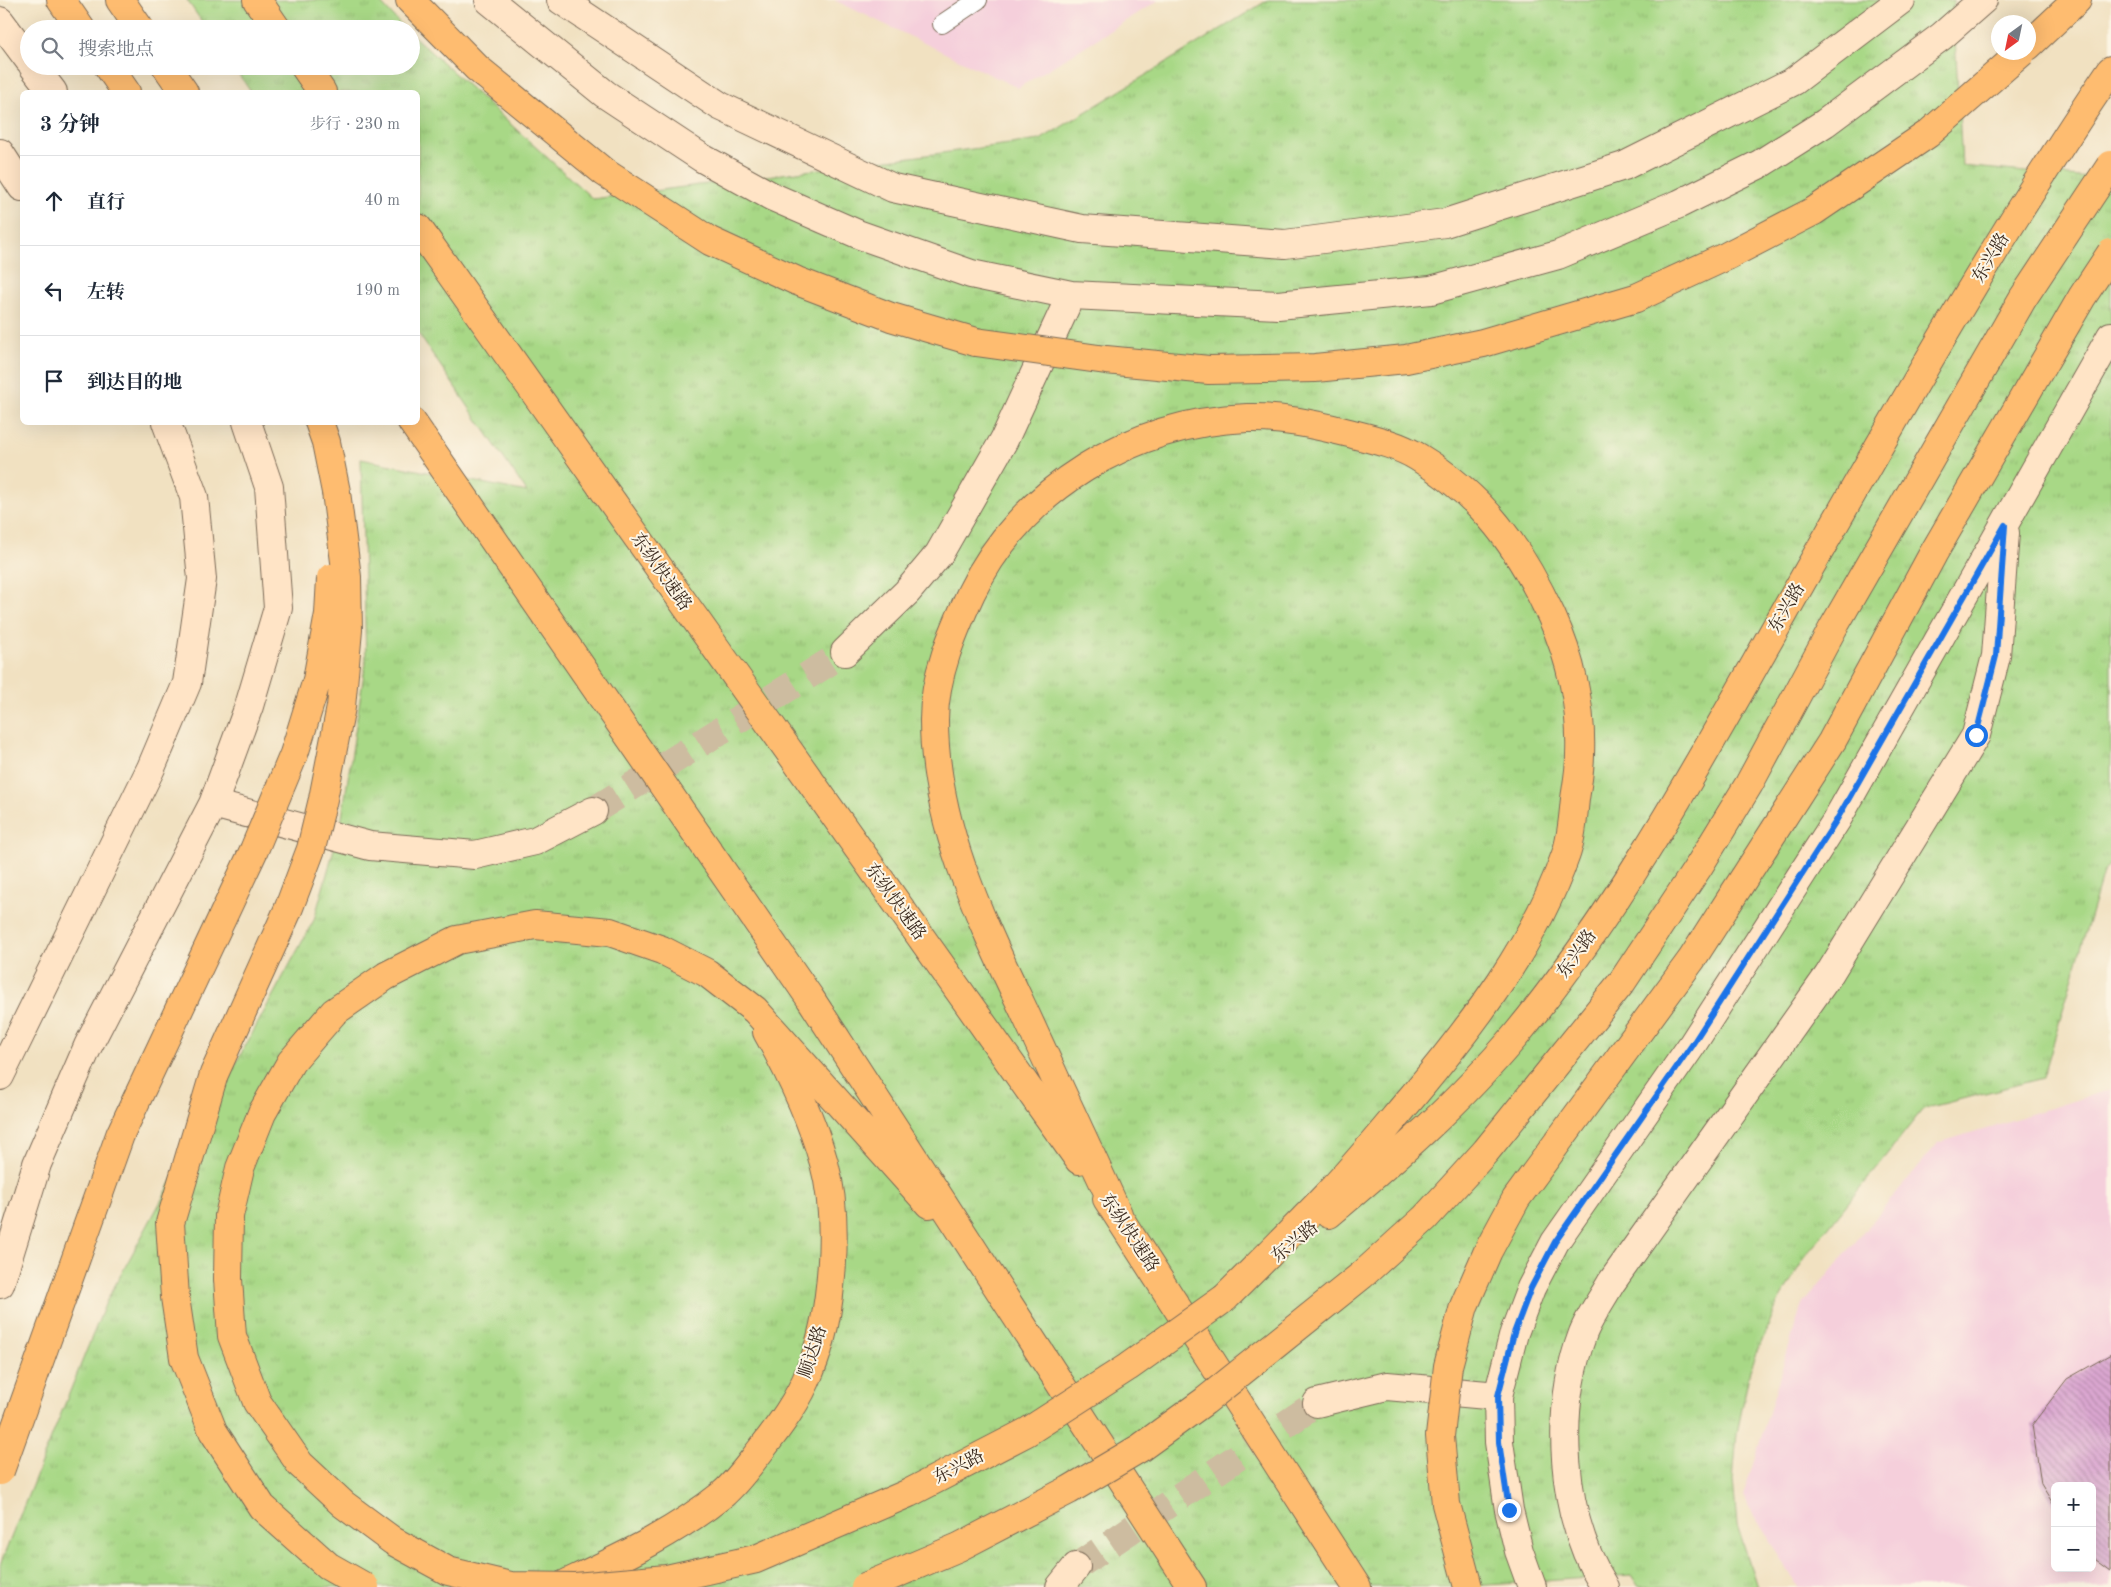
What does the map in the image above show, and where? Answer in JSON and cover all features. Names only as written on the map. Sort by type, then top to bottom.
[{"type":"main road","points":[[62,0],[76,20]]},
{"type":"main road","points":[[120,0],[134,20]]},
{"type":"main road","points":[[257,0],[271,20]]},
{"type":"main road","points":[[410,0],[477,68],[604,172],[710,241],[797,281],[891,317],[976,342],[1106,360],[1209,370],[1315,368],[1406,359],[1483,343],[1636,298],[1727,256],[1814,210],[1928,134],[2013,60]]},
{"type":"main road","points":[[2036,38],[2077,0]]},
{"type":"main road","name":"东兴路","points":[[755,1010],[707,973],[662,950],[610,932],[535,925],[457,940],[386,976],[334,1012],[291,1062],[262,1113],[240,1168],[229,1216],[228,1279],[232,1336],[257,1402],[300,1464],[343,1504],[393,1541],[448,1571],[512,1586],[575,1586],[667,1579],[756,1559],[909,1493],[1027,1432],[1128,1367],[1225,1298],[1332,1212],[1458,1099],[1515,1036],[1561,976],[1616,897],[1671,810],[1867,466],[2051,158],[2111,70]]},
{"type":"main road","points":[[114,75],[125,90]]},
{"type":"main road","points":[[172,75],[183,90]]},
{"type":"main road","points":[[310,75],[321,90]]},
{"type":"main road","points":[[865,1587],[959,1546],[1069,1490],[1140,1448],[1205,1401],[1362,1275],[1425,1218],[1486,1151],[1622,982],[1699,866],[1749,784],[1833,628],[2018,307],[2111,165]]},
{"type":"main road","name":"东纵快速路","points":[[420,231],[1118,1214],[1357,1587]]},
{"type":"main road","points":[[1468,1587],[1446,1504],[1440,1436],[1448,1366],[1464,1306],[1488,1251],[1516,1199],[1692,959],[1832,741],[1933,554],[2082,297],[2111,253]]},
{"type":"main road","points":[[1118,1214],[968,887],[950,836],[937,772],[934,714],[942,666],[959,618],[982,569],[1012,527],[1053,489],[1089,464],[1130,443],[1196,424],[1249,418],[1304,422],[1413,453],[1461,488],[1503,531],[1532,576],[1557,629],[1570,668],[1578,711],[1580,756],[1568,848],[1543,908],[1504,979],[1470,1028],[1329,1194],[1225,1298]]},
{"type":"main road","points":[[320,425],[326,442],[336,492],[347,577],[348,630],[341,706],[311,850],[288,910],[214,1074],[170,1223],[175,1297],[184,1358],[213,1431],[262,1507],[328,1566],[365,1587]]},
{"type":"main road","points":[[414,425],[810,998],[990,1272],[1192,1587]]},
{"type":"main road","points":[[0,1471],[120,1135],[254,850],[294,754],[317,680],[329,614],[336,492]]},
{"type":"main road","points":[[755,1010],[990,1272]]},
{"type":"main road","name":"顺达路","points":[[560,1587],[646,1546],[682,1524],[725,1492],[782,1423],[810,1371],[824,1322],[831,1269],[834,1221],[824,1164],[805,1110],[784,1063],[755,1010]]},
{"type":"street","points":[[489,0],[605,94],[702,158],[773,197],[860,235],[971,274],[1071,295],[1278,306],[1431,290],[1558,255],[1679,204],[1760,164],[1825,123],[1942,36],[1983,0]]},
{"type":"street","points":[[561,0],[720,106],[893,188],[1082,229],[1285,244],[1444,223],[1624,166],[1794,81],[1901,0]]},
{"type":"street","points":[[0,22],[20,48]]},
{"type":"street","points":[[40,75],[51,90]]},
{"type":"street","points":[[0,153],[20,184]]},
{"type":"street","points":[[845,652],[907,592],[939,554],[1004,440],[1071,295]]},
{"type":"street","points":[[1532,1587],[1519,1551],[1509,1510],[1499,1442],[1498,1396],[1514,1333],[1531,1288],[1555,1242],[1692,1045],[1836,821],[2111,336]]},
{"type":"street","points":[[0,1076],[151,768],[187,683],[202,579],[194,497],[167,425]]},
{"type":"street","points":[[0,1284],[37,1164],[88,1046],[213,804],[249,706],[278,608],[269,487],[248,425]]},
{"type":"street","points":[[1604,1587],[1596,1573],[1577,1521],[1567,1480],[1566,1443],[1570,1384],[1584,1332],[1611,1283],[1828,976],[1976,735],[1996,656],[2005,525]]},
{"type":"street","points":[[213,804],[370,846],[475,855],[535,841],[593,810]]},
{"type":"street","points":[[1317,1403],[1387,1386],[1498,1396]]},
{"type":"lane","points":[[942,24],[978,0]]},
{"type":"shaded area","points":[[834,0],[1159,0],[1018,88]]},
{"type":"shaded area","points":[[2111,1089],[2111,1587],[1798,1587],[1743,1496],[1801,1307],[1938,1143]]},
{"type":"green space","points":[[187,0],[378,0],[397,20],[201,20]]},
{"type":"green space","points":[[1268,0],[1953,0],[1962,166],[2111,180],[2111,862],[2103,873],[2043,1078],[1923,1109],[1807,1254],[1778,1302],[1750,1370],[1737,1433],[1733,1480],[1737,1525],[1757,1587],[1639,1587],[1631,1575],[1459,1587],[0,1587],[0,1565],[106,1302],[314,920],[341,824],[366,660],[361,459],[527,492],[420,336],[420,90],[250,90],[239,75],[420,75],[420,42],[593,199],[1040,140]]},
{"type":"building","points":[[2111,1354],[2111,1571],[2096,1560],[2096,1482],[2051,1482],[2051,1500],[2041,1484],[2032,1425],[2067,1379]]},
{"type":"tunnel","points":[[593,811],[845,652]]},
{"type":"tunnel","points":[[1076,1567],[1317,1403]]},
{"type":"route","points":[[1509,1510],[1499,1442],[1498,1396],[1514,1333],[1531,1288],[1555,1242],[1692,1045],[1836,821],[2005,525],[1996,656],[1976,735]]}]
